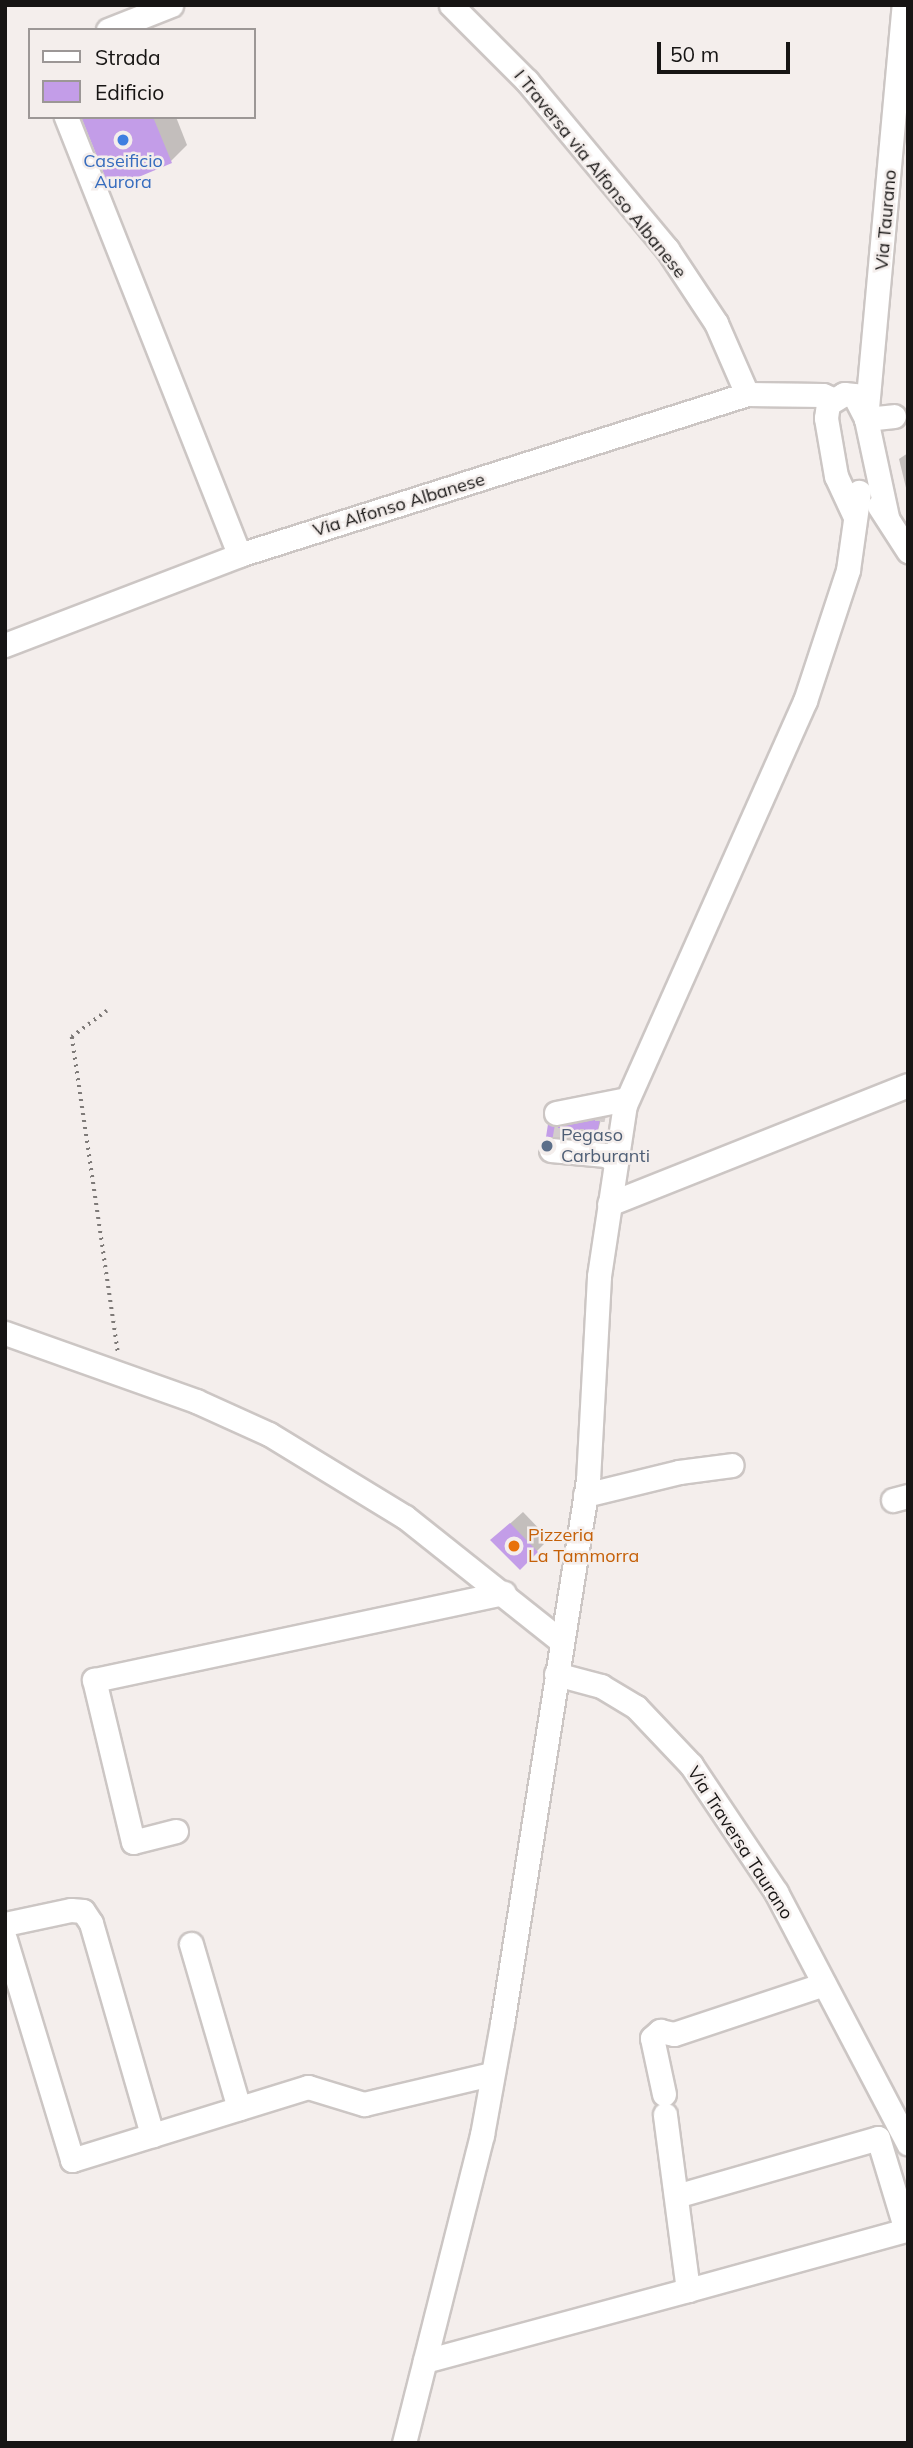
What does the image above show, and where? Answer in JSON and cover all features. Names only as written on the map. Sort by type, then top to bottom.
[{"type":"street","points":[[113,28],[171,5]]},
{"type":"street","name":"I Traversa via Alfonso Albanese","points":[[451,5],[527,81],[667,249],[716,323],[747,394]]},
{"type":"street","name":"Via Taurano","points":[[866,419],[904,5]]},
{"type":"street","points":[[67,119],[239,555]]},
{"type":"street","name":"Via Taurano","points":[[834,404],[866,368],[874,351]]},
{"type":"street","name":"Via Alfonso Albanese","points":[[5,645],[239,555],[747,394],[800,394],[834,404]]},
{"type":"street","points":[[404,2443],[482,2135],[561,1641],[564,1579],[585,1495],[599,1276],[615,1161],[627,1099],[805,701],[848,570],[861,486],[866,419],[854,396],[834,404],[861,486],[895,520],[908,551]]},
{"type":"street","points":[[866,419],[894,416]]},
{"type":"street","points":[[855,525],[870,519],[895,520]]},
{"type":"street","points":[[609,1204],[908,1085]]},
{"type":"street","points":[[556,1113],[627,1099]]},
{"type":"street","points":[[551,1150],[606,1155],[615,1161]]},
{"type":"street","points":[[5,1333],[114,1371],[270,1434],[405,1517],[504,1593],[561,1641]]},
{"type":"street","points":[[585,1495],[666,1474],[732,1465]]},
{"type":"street","points":[[176,1831],[133,1843],[94,1680],[504,1593]]},
{"type":"street","name":"Via Traversa Taurano","points":[[556,1674],[601,1686],[636,1707],[691,1765],[776,1892],[908,2143]]},
{"type":"street","points":[[5,1924],[71,1910],[83,1912],[91,1923],[152,2135]]},
{"type":"street","points":[[5,1939],[72,2160],[308,2087],[363,2104],[491,2074]]},
{"type":"street","points":[[191,1944],[239,2108]]},
{"type":"street","points":[[688,2290],[665,2104],[652,2038],[660,2031],[674,2034],[824,1984]]},
{"type":"street","points":[[425,2361],[906,2230],[878,2138],[676,2196]]},
{"type":"path","points":[[107,1011],[72,1037],[114,1371]]},
{"type":"building","name":"Caseificio Aurora","points":[[82,119],[154,119],[172,163],[110,189]]},
{"type":"building","points":[[600,1119],[596,1139],[546,1137],[548,1124],[559,1127]]},
{"type":"building","name":"Pizzeria La Tammorra","points":[[510,1523],[538,1552],[520,1570],[490,1540]]},
{"type":"tunnel","points":[[587,1153],[596,1105]]},
{"type":"tunnel","points":[[562,1151],[569,1110]]},
{"type":"place","name":"Caseificio Aurora","points":[[123,140]]},
{"type":"place","name":"Pegaso Carburanti","points":[[547,1146]]},
{"type":"place","name":"Pizzeria La Tammorra","points":[[514,1546]]}]
